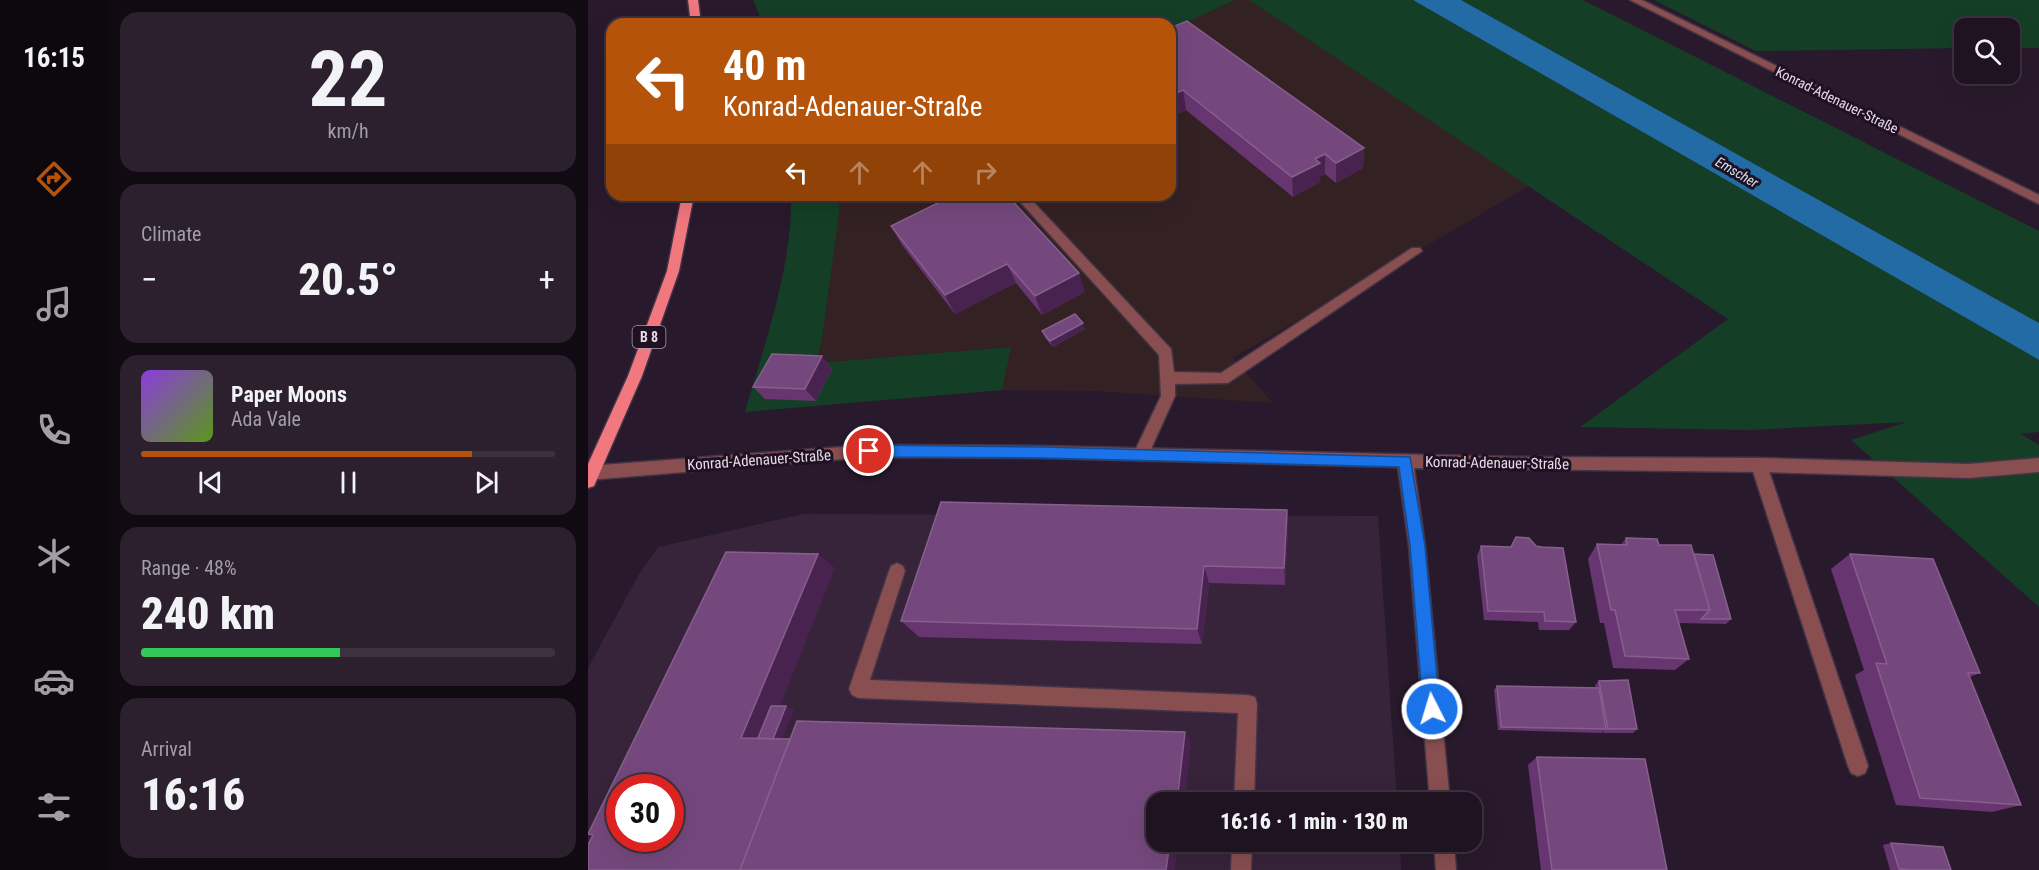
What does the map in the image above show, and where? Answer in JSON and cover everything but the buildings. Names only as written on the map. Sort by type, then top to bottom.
[{"type":"main road","points":[[693,0],[695,18]]},
{"type":"main road","name":"B 8","points":[[589,476],[636,376],[673,271],[687,201]]},
{"type":"street","name":"Konrad-Adenauer-Straße","points":[[1635,0],[2039,200]]},
{"type":"street","points":[[1026,201],[1166,353],[1167,396],[1142,455]]},
{"type":"street","points":[[1167,378],[1223,379],[1416,251]]},
{"type":"street","name":"Konrad-Adenauer-Straße","points":[[589,476],[869,451],[1759,465],[1968,471],[2039,465]]},
{"type":"street","points":[[1405,461],[1417,546],[1439,792]]},
{"type":"street","points":[[1759,465],[1858,766]]},
{"type":"street","points":[[897,571],[858,689],[1248,704],[1244,792]]},
{"type":"street","points":[[1241,870],[1242,852]]},
{"type":"street","points":[[1445,852],[1446,870]]},
{"type":"shaded area","points":[[1235,0],[1249,0],[1529,186],[1233,358],[1273,403],[1093,391],[1002,390],[1010,347],[816,363],[822,339],[839,201],[1176,201],[1176,27]]},
{"type":"shaded area","points":[[803,514],[1378,516],[1396,792],[1146,792],[1146,852],[1400,852],[1401,870],[588,870],[588,668],[639,574],[658,547]]},
{"type":"green space","points":[[753,0],[1235,0],[1176,27],[1176,18],[760,18]]},
{"type":"green space","points":[[1249,0],[1413,0],[2039,360],[2039,432],[2021,434],[2039,445],[2039,607],[1851,440],[1907,422],[1749,430],[1580,427],[1728,319]]},
{"type":"green space","points":[[1461,0],[1583,0],[2039,231],[2039,323]]},
{"type":"green space","points":[[1654,0],[2039,0],[2039,48],[2020,48],[2020,18],[1954,18],[1954,48],[1756,51]]},
{"type":"green space","points":[[791,201],[839,201],[822,339],[816,363],[1011,347],[1002,390],[745,412],[776,305],[790,221]]},
{"type":"water","name":"Emscher","points":[[1413,0],[1461,0],[2039,323],[2039,360]]},
{"type":"route","points":[[869,451],[1042,452],[1405,461],[1417,546],[1432,709]]}]
